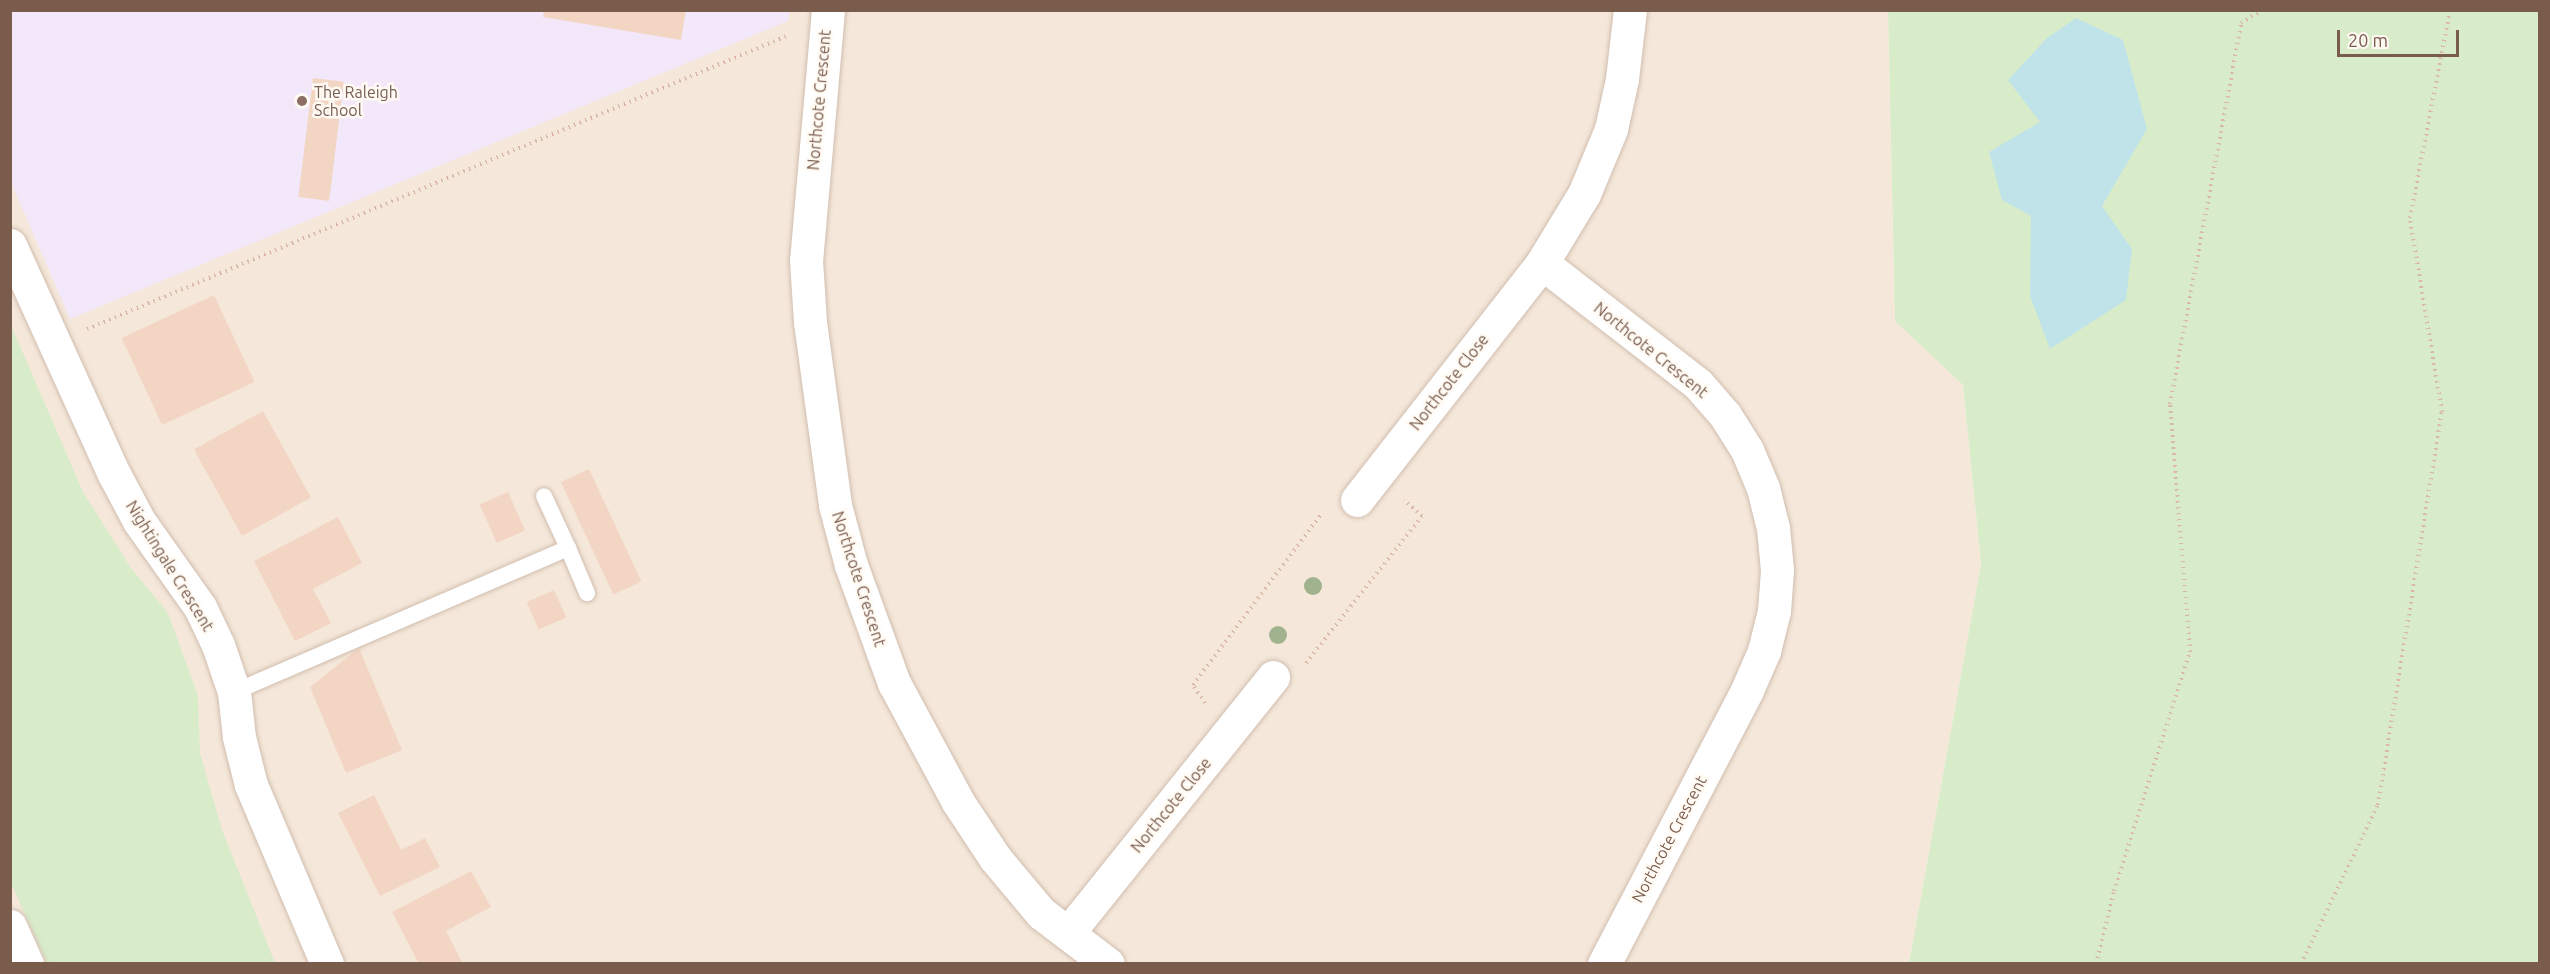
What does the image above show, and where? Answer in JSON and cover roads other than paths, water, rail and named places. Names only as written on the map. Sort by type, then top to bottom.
[{"type":"street","points":[[1542,263],[1584,194],[1611,129],[1622,79],[1630,10]]},
{"type":"street","name":"Northcote Crescent","points":[[827,15],[806,260],[810,322],[833,494],[851,566],[894,682],[958,801],[995,858],[1041,913],[1108,963]]},
{"type":"street","name":"Nightingale Crescent","points":[[10,245],[114,474],[139,521],[200,607],[218,645],[234,692],[239,737],[251,785],[327,963]]},
{"type":"street","name":"Northcote Close","points":[[1367,488],[1542,263]]},
{"type":"street","name":"Northcote Crescent","points":[[1542,263],[1698,384],[1725,415],[1748,450],[1763,488],[1773,528],[1775,591],[1764,651],[1748,690],[1604,963]]},
{"type":"street","name":"Northcote Close","points":[[1068,933],[1273,676]]},
{"type":"street","points":[[10,926],[27,963]]},
{"type":"lane","points":[[544,496],[587,593]]},
{"type":"lane","points":[[234,692],[568,548]]},
{"type":"water","points":[[2076,18],[2123,40],[2147,129],[2102,206],[2132,249],[2126,300],[2050,349],[2030,296],[2031,216],[2002,200],[1989,152],[2040,122],[2008,80],[2047,38]]},
{"type":"place","name":"The Raleigh School","points":[[302,101]]}]
